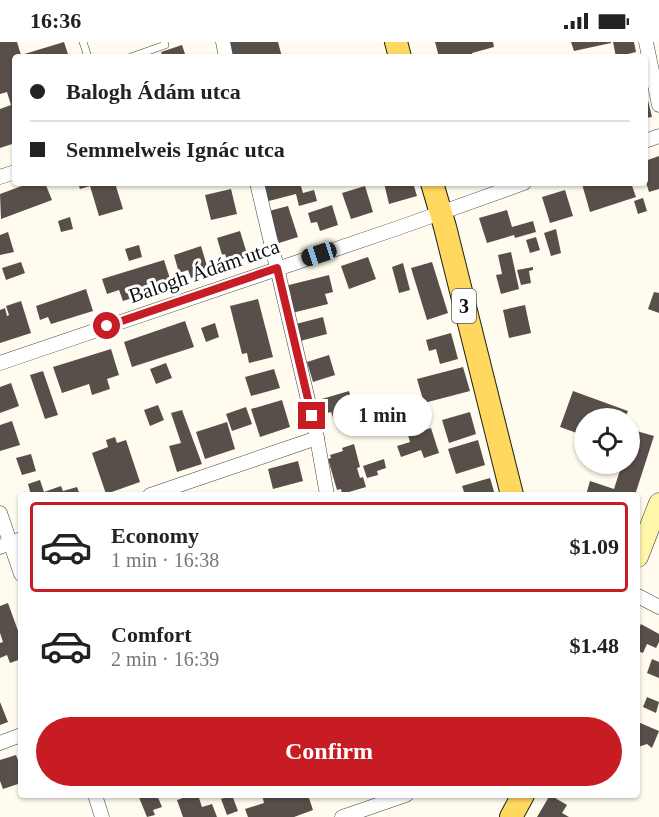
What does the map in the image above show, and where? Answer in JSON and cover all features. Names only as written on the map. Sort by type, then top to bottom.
[{"type":"main road","name":"3","points":[[433,186],[511,492]]},
{"type":"main road","points":[[511,817],[521,798]]},
{"type":"street","points":[[646,42],[659,105]]},
{"type":"street","points":[[258,186],[317,438],[326,492]]},
{"type":"street","name":"Balogh Ádám utca","points":[[0,363],[516,186]]},
{"type":"street","points":[[159,492],[317,438]]},
{"type":"street","points":[[640,552],[659,503]]},
{"type":"street","points":[[0,513],[18,565]]},
{"type":"street","points":[[640,597],[659,607]]},
{"type":"street","points":[[0,743],[18,736]]},
{"type":"street","points":[[96,798],[102,817]]},
{"type":"street","points":[[342,817],[397,798]]},
{"type":"lane","points":[[140,54],[165,45],[164,42]]},
{"type":"building","points":[[0,42],[17,42],[21,54],[12,54],[12,144],[0,148],[0,109],[11,105],[7,92],[0,94]]},
{"type":"building","points":[[64,42],[68,54],[24,54]]},
{"type":"building","points":[[227,42],[278,42],[281,54],[230,54]]},
{"type":"building","points":[[435,42],[493,42],[494,47],[472,54],[438,54]]},
{"type":"building","points":[[571,42],[611,42],[611,43],[574,51]]},
{"type":"building","points":[[613,42],[634,42],[636,52],[615,54]]},
{"type":"building","points":[[182,45],[185,54],[162,54],[161,52]]},
{"type":"building","points":[[648,100],[652,117],[648,118]]},
{"type":"building","points":[[659,156],[659,189],[649,192],[647,186],[648,160]]},
{"type":"building","points":[[22,186],[46,186],[52,200],[1,219],[0,194]]},
{"type":"building","points":[[90,186],[116,186],[123,209],[99,216]]},
{"type":"building","points":[[261,186],[301,186],[303,193],[314,190],[317,201],[299,206],[296,194],[265,202]]},
{"type":"building","points":[[365,186],[373,212],[351,219],[342,193]]},
{"type":"building","points":[[385,186],[414,186],[417,196],[389,204]]},
{"type":"building","points":[[583,186],[632,186],[636,197],[590,212]]},
{"type":"building","points":[[231,189],[237,214],[211,220],[205,195]]},
{"type":"building","points":[[565,190],[573,216],[550,223],[542,197]]},
{"type":"building","points":[[643,198],[647,211],[638,214],[634,201]]},
{"type":"building","points":[[332,205],[338,225],[320,231],[317,222],[311,223],[308,213]]},
{"type":"building","points":[[288,206],[298,237],[279,243],[269,211]]},
{"type":"building","points":[[507,210],[512,227],[533,221],[536,232],[515,238],[514,235],[487,243],[479,218]]},
{"type":"building","points":[[70,217],[73,229],[61,232],[58,221]]},
{"type":"building","points":[[556,229],[561,253],[551,256],[544,233]]},
{"type":"building","points":[[240,231],[248,257],[228,263],[225,254],[222,255],[217,238]]},
{"type":"building","points":[[8,232],[14,252],[0,255],[0,235]]},
{"type":"building","points":[[536,237],[540,250],[530,253],[526,240]]},
{"type":"building","points":[[139,245],[142,257],[129,261],[125,249]]},
{"type":"building","points":[[201,246],[209,273],[191,278],[188,270],[179,273],[174,255]]},
{"type":"building","points":[[511,252],[519,289],[501,294],[496,275],[502,274],[498,255]]},
{"type":"building","points":[[368,257],[376,279],[349,289],[341,266]]},
{"type":"building","points":[[164,260],[172,285],[123,301],[119,290],[107,294],[102,279]]},
{"type":"building","points":[[21,262],[25,273],[6,280],[2,268]]},
{"type":"building","points":[[432,262],[448,313],[427,320],[411,268]]},
{"type":"building","points":[[403,263],[410,290],[399,293],[392,267]]},
{"type":"building","points":[[533,267],[533,270],[529,271],[531,283],[521,285],[517,270]]},
{"type":"building","points":[[329,275],[333,292],[325,294],[328,304],[292,313],[285,286]]},
{"type":"building","points":[[86,289],[93,311],[51,324],[48,317],[40,320],[36,306]]},
{"type":"building","points":[[654,292],[659,293],[659,313],[648,309]]},
{"type":"building","points":[[258,299],[273,357],[249,363],[247,353],[242,354],[230,306]]},
{"type":"building","points":[[21,301],[31,333],[0,343],[0,310],[5,308],[7,316],[9,315],[6,306]]},
{"type":"building","points":[[525,305],[531,333],[509,338],[503,310]]},
{"type":"building","points":[[323,317],[327,334],[300,341],[296,324]]},
{"type":"building","points":[[185,321],[194,347],[132,367],[124,342]]},
{"type":"building","points":[[215,323],[219,337],[206,342],[201,328]]},
{"type":"building","points":[[451,333],[458,359],[440,364],[436,349],[429,351],[426,340]]},
{"type":"building","points":[[111,349],[119,375],[107,379],[110,389],[92,395],[89,384],[62,393],[53,367]]},
{"type":"building","points":[[329,355],[335,375],[313,382],[307,362]]},
{"type":"building","points":[[166,363],[172,378],[156,384],[150,369]]},
{"type":"building","points":[[463,367],[470,391],[424,403],[417,379]]},
{"type":"building","points":[[274,369],[280,388],[251,396],[245,377]]},
{"type":"building","points":[[43,371],[58,415],[45,419],[30,375]]},
{"type":"building","points":[[11,383],[19,406],[0,413],[0,387]]},
{"type":"building","points":[[349,391],[356,414],[334,420],[331,412],[320,415],[315,401]]},
{"type":"building","points":[[573,391],[620,408],[574,408],[574,432],[560,427]]},
{"type":"building","points":[[282,400],[290,427],[260,437],[251,409]]},
{"type":"building","points":[[158,405],[164,420],[150,426],[144,410]]},
{"type":"building","points":[[246,407],[252,424],[232,431],[226,414]]},
{"type":"building","points":[[182,410],[202,464],[177,472],[169,446],[181,443],[171,413]]},
{"type":"building","points":[[470,412],[476,434],[449,443],[442,420]]},
{"type":"building","points":[[12,421],[20,445],[0,451],[0,425]]},
{"type":"building","points":[[227,422],[235,449],[205,459],[196,432]]},
{"type":"building","points":[[431,428],[439,453],[424,458],[421,450],[401,457],[397,446],[410,442],[408,435]]},
{"type":"building","points":[[640,432],[654,436],[636,492],[587,492],[590,481],[614,489],[619,474],[640,474]]},
{"type":"building","points":[[115,437],[117,443],[126,440],[140,482],[105,492],[92,453],[108,447],[106,440]]},
{"type":"building","points":[[478,440],[485,465],[456,474],[448,449]]},
{"type":"building","points":[[354,444],[360,467],[357,468],[366,487],[349,492],[337,490],[328,459],[331,458],[330,455],[343,451],[342,448]]},
{"type":"building","points":[[31,454],[36,471],[22,475],[16,458]]},
{"type":"building","points":[[384,459],[386,468],[377,471],[378,475],[367,478],[363,466]]},
{"type":"building","points":[[298,461],[303,481],[273,489],[268,469]]},
{"type":"building","points":[[490,478],[494,492],[464,492],[462,486]]},
{"type":"building","points":[[40,480],[44,492],[30,492],[28,484]]},
{"type":"building","points":[[61,486],[63,491],[77,487],[79,492],[44,492]]},
{"type":"building","points":[[8,603],[18,631],[18,660],[10,663],[7,655],[0,658],[0,643],[3,642],[0,633],[0,606]]},
{"type":"building","points":[[641,624],[659,634],[656,648],[647,644],[643,653],[640,652]]},
{"type":"building","points":[[652,659],[659,662],[659,678],[647,673]]},
{"type":"building","points":[[647,697],[659,702],[656,713],[643,707]]},
{"type":"building","points":[[0,702],[8,722],[0,725]]},
{"type":"building","points":[[640,723],[659,731],[652,748],[647,744],[640,746]]},
{"type":"building","points":[[16,755],[18,784],[3,789],[0,781],[0,760]]},
{"type":"building","points":[[139,798],[158,798],[162,807],[153,810],[155,815],[147,817]]},
{"type":"building","points":[[199,798],[202,807],[212,804],[217,817],[183,817],[177,800]]},
{"type":"building","points":[[233,798],[238,811],[227,815],[221,799]]},
{"type":"building","points":[[263,798],[309,798],[313,810],[294,817],[248,817],[245,809],[264,803]]},
{"type":"building","points":[[548,798],[555,798],[567,805],[562,813],[569,817],[537,817]]},
{"type":"route","points":[[107,326],[277,268],[312,416]]}]
